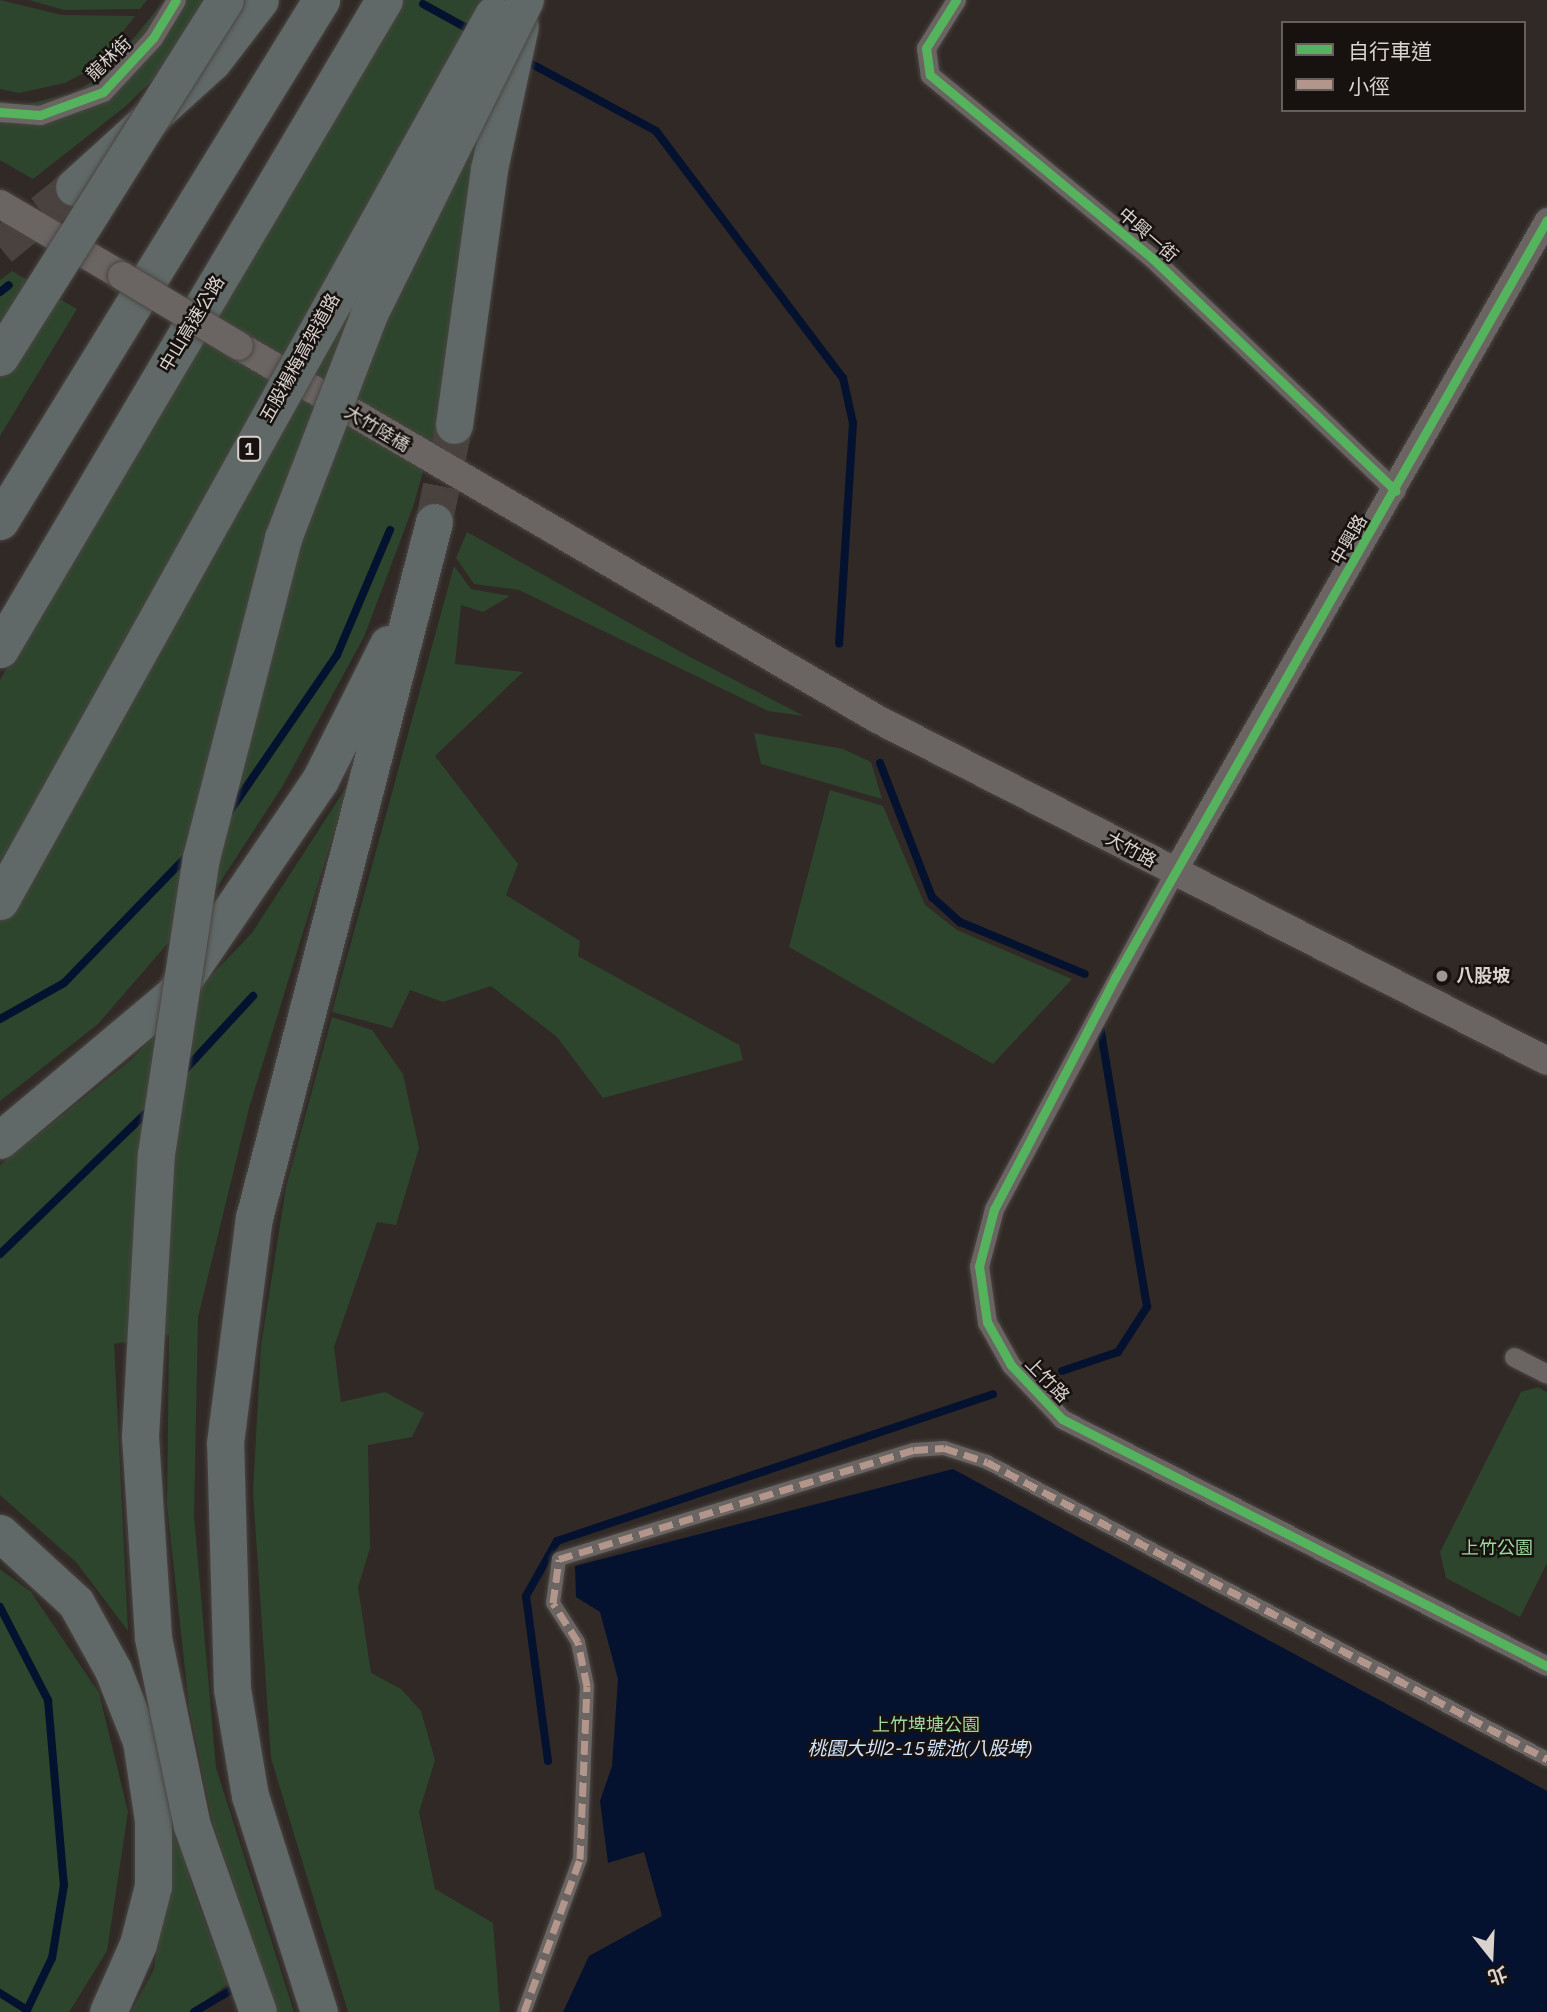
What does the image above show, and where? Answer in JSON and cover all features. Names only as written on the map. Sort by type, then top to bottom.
[{"type":"highway","points":[[0,356],[225,0]]},
{"type":"highway","points":[[74,187],[212,62],[260,0]]},
{"type":"highway","points":[[0,521],[321,0]]},
{"type":"highway","name":"中山高速公路","points":[[0,649],[384,0]]},
{"type":"highway","name":"五股楊梅高架道路","points":[[0,901],[502,0]]},
{"type":"highway","points":[[454,425],[489,169],[527,0]]},
{"type":"highway","points":[[258,2012],[192,1826],[153,1637],[140,1437],[156,1154],[201,858],[284,538],[368,316],[527,0]]},
{"type":"highway","points":[[319,2012],[250,1796],[232,1689],[225,1443],[254,1218],[422,577],[433,522]]},
{"type":"highway","points":[[0,1140],[174,994],[320,780],[422,577]]},
{"type":"highway","points":[[0,1532],[76,1603],[113,1670],[141,1741],[153,1820],[153,1886],[138,1944],[108,2012]]},
{"type":"main road","name":"大竹陸橋","points":[[0,204],[757,648]]},
{"type":"main road","name":"大竹路","points":[[757,648],[1174,873],[1547,1061]]},
{"type":"street","name":"龍林街","points":[[0,112],[40,115],[103,92],[153,38],[176,0]]},
{"type":"street","name":"中興一街","points":[[956,0],[926,48],[930,75],[1152,257],[1396,491]]},
{"type":"street","name":"中興路","points":[[1174,873],[1396,491],[1547,220]]},
{"type":"street","name":"上竹路","points":[[1174,873],[994,1209],[979,1266],[988,1322],[1011,1365],[1062,1419],[1547,1666]]},
{"type":"street","points":[[1514,1357],[1547,1374]]},
{"type":"street","points":[[524,2012],[580,1859],[587,1686],[578,1642],[553,1603],[559,1559],[914,1450],[944,1448],[986,1462],[1547,1759]]},
{"type":"green space","points":[[0,0],[62,15],[135,16],[95,67],[65,83],[19,93],[0,89]]},
{"type":"green space","points":[[29,0],[147,0],[140,9],[64,10]]},
{"type":"green space","points":[[165,0],[235,0],[126,106],[33,179],[0,160],[0,101],[23,105],[74,93],[104,74]]},
{"type":"green space","points":[[404,0],[529,0],[442,404],[413,507],[364,637],[282,787],[219,884],[98,1024],[0,1101],[0,680]]},
{"type":"green space","points":[[12,271],[77,309],[0,436],[0,280]]},
{"type":"green space","points":[[467,532],[690,657],[804,716],[768,711],[519,590],[474,584],[456,558]]},
{"type":"green space","points":[[454,566],[471,589],[510,596],[483,612],[461,605],[455,664],[523,672],[435,756],[518,864],[506,895],[580,941],[578,956],[739,1045],[743,1060],[603,1098],[557,1037],[491,986],[443,1002],[410,990],[392,1028],[332,1012]]},
{"type":"green space","points":[[754,733],[843,749],[871,762],[882,799],[761,764]]},
{"type":"green space","points":[[349,783],[249,1108],[198,1317],[194,1516],[216,1768],[294,2012],[278,2012],[213,1824],[189,1706],[167,1505],[169,1335],[114,1344],[128,1631],[76,1562],[0,1495],[0,1165],[131,1060],[252,933]]},
{"type":"green space","points":[[830,790],[883,806],[925,905],[957,930],[1072,979],[993,1064],[789,947]]},
{"type":"green space","points":[[332,1017],[372,1030],[403,1074],[419,1148],[396,1225],[377,1222],[334,1347],[341,1402],[385,1392],[424,1413],[412,1437],[368,1445],[370,1548],[358,1587],[371,1673],[401,1689],[421,1711],[435,1760],[419,1812],[435,1889],[493,1923],[500,2012],[348,2012],[271,1758],[253,1492],[261,1346],[286,1187]]},
{"type":"green space","name":"上竹公園","points":[[1538,1387],[1547,1392],[1547,1563],[1520,1617],[1446,1578],[1440,1552],[1521,1392]]},
{"type":"green space","points":[[0,1569],[31,1592],[99,1693],[128,1812],[107,1951],[69,2012],[0,2012]]},
{"type":"green space","points":[[164,1777],[192,1886],[228,1984],[190,2012],[131,2012],[154,1969],[162,1919]]},
{"type":"water","name":"桃園大圳2-15號池(八股埤)","points":[[953,1469],[1547,1791],[1547,2012],[563,2012],[589,1956],[662,1916],[644,1852],[608,1863],[600,1801],[612,1766],[618,1679],[600,1612],[576,1597],[575,1566]]},
{"type":"waterway","points":[[423,4],[472,31]]},
{"type":"waterway","points":[[528,62],[656,131],[843,378],[853,423],[839,644]]},
{"type":"waterway","points":[[0,292],[9,285]]},
{"type":"waterway","points":[[225,818],[337,655],[390,530]]},
{"type":"waterway","points":[[880,763],[932,897],[960,922],[1085,974]]},
{"type":"waterway","points":[[0,1019],[64,983],[189,854]]},
{"type":"waterway","points":[[182,1073],[253,996]]},
{"type":"waterway","points":[[1062,1371],[1118,1352],[1147,1307],[1099,1021]]},
{"type":"waterway","points":[[0,1254],[150,1109]]},
{"type":"waterway","points":[[548,1761],[526,1596],[557,1541],[993,1394]]},
{"type":"waterway","points":[[0,1607],[48,1700],[64,1885],[52,1958],[27,2010],[0,1993]]},
{"type":"waterway","points":[[194,2012],[233,1989]]},
{"type":"tunnel","points":[[0,247],[74,187]]},
{"type":"tunnel","points":[[434,522],[454,425]]},
{"type":"marked path","points":[[524,2012],[580,1859],[587,1686],[578,1642],[553,1603],[559,1559],[914,1450],[944,1448],[987,1462],[1547,1759]]},
{"type":"cycle path","points":[[0,112],[40,115],[103,92],[153,38],[176,0]]},
{"type":"cycle path","points":[[956,0],[926,48],[930,75],[1152,258],[1396,491]]},
{"type":"cycle path","points":[[1547,220],[1115,978],[994,1209],[979,1266],[987,1322],[1011,1365],[1062,1419],[1547,1666]]},
{"type":"place","name":"八股坡","points":[[1442,976]]},
{"type":"park label","name":"上竹埤塘公園","points":[[926,1725]]}]
